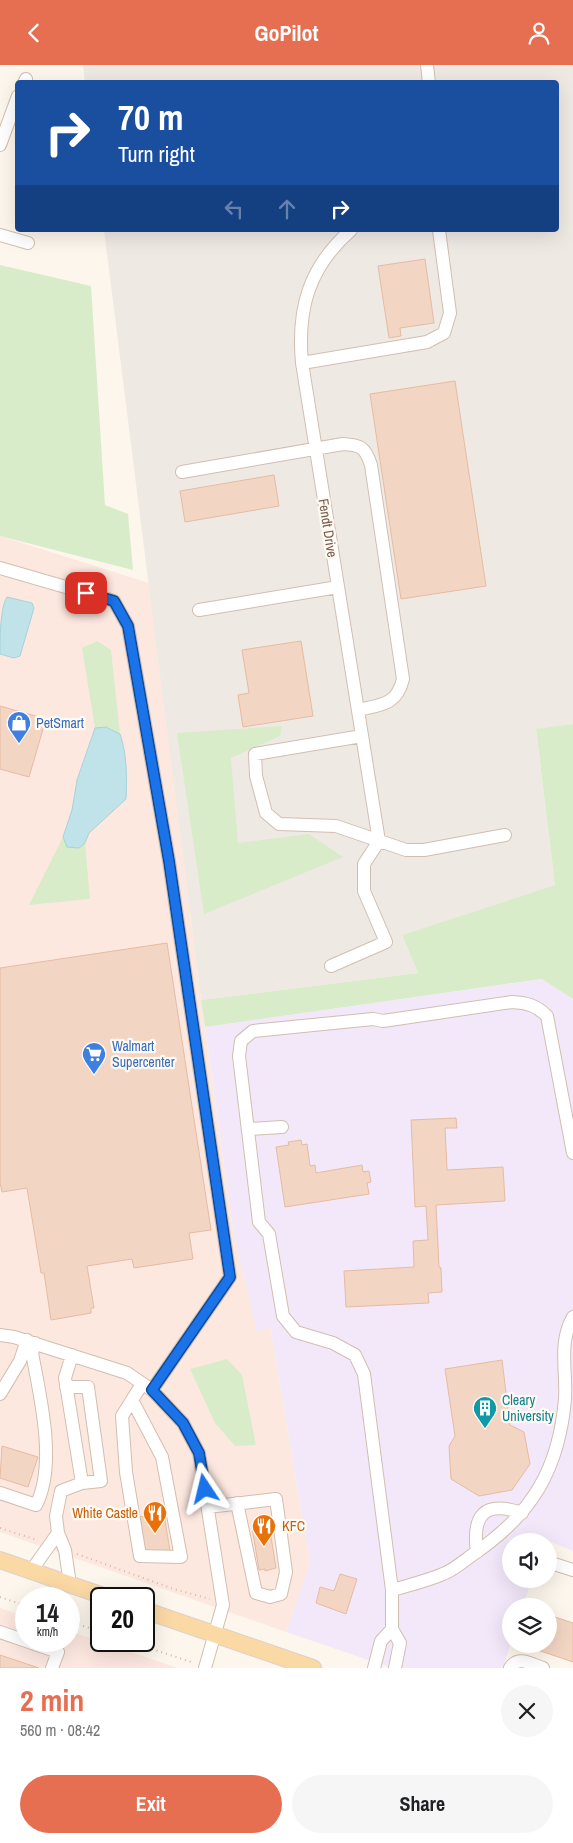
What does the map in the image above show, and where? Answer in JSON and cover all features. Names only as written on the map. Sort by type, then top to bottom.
[{"type":"main road","points":[[0,1560],[90,1591]]},
{"type":"main road","points":[[155,1614],[314,1668]]},
{"type":"street","points":[[427,65],[429,80]]},
{"type":"street","points":[[0,145],[15,103]]},
{"type":"street","name":"Fendt Drive","points":[[349,232],[324,257],[305,297],[299,337],[315,448],[379,841]]},
{"type":"street","points":[[302,363],[427,342],[444,333],[450,313],[439,232]]},
{"type":"street","points":[[0,235],[28,243]]},
{"type":"street","points":[[182,472],[343,443],[358,445],[367,452],[371,465],[403,679],[400,690],[392,700],[358,710]]},
{"type":"street","points":[[0,568],[114,601],[128,626],[169,861],[230,1277],[147,1387],[132,1400],[122,1416],[126,1472],[140,1556],[181,1557],[162,1457],[132,1400]]},
{"type":"street","points":[[199,610],[338,587]]},
{"type":"street","points":[[362,736],[256,754],[256,776],[266,813],[279,824],[336,826],[406,850],[424,850],[505,835]]},
{"type":"street","points":[[331,965],[386,942],[364,891],[364,864],[379,841]]},
{"type":"street","points":[[395,1668],[400,1643],[392,1629],[392,1590],[364,1374],[355,1355],[333,1343],[296,1332],[283,1316],[269,1234],[259,1222],[239,1056],[241,1041],[253,1031],[373,1019],[384,1021],[512,1002],[528,1003],[539,1008],[547,1016],[573,1153]]},
{"type":"street","points":[[248,1129],[282,1127]]},
{"type":"street","points":[[392,1590],[444,1574],[477,1552],[494,1540],[522,1513],[540,1489],[562,1433],[566,1394],[563,1353],[569,1324],[573,1317]]},
{"type":"street","points":[[0,1335],[31,1342],[127,1373],[147,1387],[183,1423],[199,1453],[223,1605],[205,1667]]},
{"type":"street","points":[[0,1493],[36,1505],[42,1495],[46,1475],[47,1451],[31,1342]]},
{"type":"street","points":[[0,1393],[31,1342]]},
{"type":"street","points":[[72,1355],[64,1378],[82,1483]]},
{"type":"street","points":[[14,1370],[35,1369]]},
{"type":"street","points":[[66,1387],[88,1387],[101,1481],[82,1483],[60,1491],[56,1517],[58,1533],[65,1550],[70,1584]]},
{"type":"street","points":[[208,1507],[237,1503],[276,1499],[286,1572],[281,1595],[270,1597],[256,1593],[237,1503]]},
{"type":"street","points":[[477,1552],[474,1533],[476,1523],[483,1515],[494,1509],[509,1509],[522,1513]]},
{"type":"street","points":[[31,1571],[58,1533]]},
{"type":"street","points":[[557,1565],[573,1570]]},
{"type":"street","points":[[374,1668],[381,1641],[392,1629]]},
{"type":"street","points":[[0,1632],[15,1637]]},
{"type":"street","points":[[52,1668],[58,1652]]},
{"type":"street","points":[[510,1668],[515,1661],[520,1660],[543,1668]]},
{"type":"path","points":[[0,1528],[50,1545]]},
{"type":"path","points":[[65,1550],[174,1589],[205,1596],[223,1605]]},
{"type":"path","points":[[0,1597],[15,1603]]},
{"type":"path","points":[[155,1650],[205,1667]]},
{"type":"shaded area","points":[[83,65],[573,65],[573,724],[536,730],[555,885],[402,935],[418,973],[201,1000],[104,232],[559,232],[559,80],[85,80]]},
{"type":"shaded area","points":[[0,536],[149,583],[201,1000],[233,1230],[257,1331],[270,1326],[310,1563],[286,1632],[0,1532]]},
{"type":"shaded area","name":"Cleary University","points":[[543,979],[573,999],[573,1551],[557,1544],[557,1533],[502,1533],[502,1588],[529,1588],[526,1598],[502,1598],[502,1653],[508,1653],[503,1668],[392,1668],[286,1632],[310,1563],[270,1326],[257,1332],[233,1230],[205,1027]]},
{"type":"shaded area","points":[[0,1608],[15,1613],[15,1652],[80,1652],[80,1635],[90,1638],[90,1652],[131,1652],[178,1668],[0,1668]]},
{"type":"green space","points":[[0,265],[91,286],[105,505],[128,514],[133,570],[0,536]]},
{"type":"green space","points":[[97,641],[111,650],[120,734],[106,727],[95,728],[82,648]]},
{"type":"green space","points":[[573,724],[573,999],[542,979],[205,1027],[201,1000],[418,973],[402,935],[555,885],[536,729]]},
{"type":"green space","points":[[282,726],[280,736],[231,758],[238,843],[309,834],[343,857],[204,914],[177,733]]},
{"type":"green space","points":[[63,837],[67,847],[78,848],[85,843],[90,899],[29,905]]},
{"type":"green space","points":[[227,1359],[242,1375],[256,1445],[235,1446],[215,1423],[190,1369]]},
{"type":"water","points":[[7,597],[32,603],[34,608],[20,656],[14,658],[0,654],[0,632]]},
{"type":"water","points":[[106,727],[120,734],[126,766],[126,799],[89,833],[85,843],[79,848],[67,847],[63,837],[72,810],[77,780],[95,728]]},
{"type":"building","points":[[425,259],[434,323],[400,328],[401,336],[389,338],[378,266]]},
{"type":"building","points":[[455,381],[486,586],[401,599],[370,394]]},
{"type":"building","points":[[274,475],[279,506],[185,522],[180,491]]},
{"type":"building","points":[[301,641],[313,716],[243,727],[238,695],[249,693],[242,650]]},
{"type":"building","name":"PetSmart","points":[[0,706],[46,719],[29,777],[0,769]]},
{"type":"building","name":"Walmart Supercenter","points":[[167,943],[211,1230],[189,1233],[193,1259],[134,1268],[132,1259],[87,1266],[94,1308],[91,1308],[91,1313],[51,1320],[44,1273],[41,1273],[27,1188],[2,1192],[0,1182],[0,968]]},
{"type":"building","points":[[456,1118],[457,1128],[445,1128],[447,1170],[503,1167],[505,1201],[436,1205],[442,1292],[428,1293],[429,1303],[346,1307],[344,1271],[414,1267],[413,1241],[428,1240],[426,1206],[415,1207],[411,1120]]},
{"type":"building","points":[[301,1140],[302,1145],[307,1144],[310,1166],[315,1165],[316,1173],[362,1165],[363,1172],[369,1171],[371,1182],[367,1183],[369,1194],[285,1207],[276,1147],[289,1145],[288,1142]]},
{"type":"building","name":"Cleary University","points":[[502,1360],[510,1425],[524,1432],[530,1464],[512,1490],[479,1496],[451,1479],[449,1446],[455,1436],[445,1369]]},
{"type":"building","points":[[2,1446],[38,1457],[28,1487],[0,1478]]},
{"type":"building","name":"White Castle","points":[[164,1514],[170,1551],[146,1555],[140,1517]]},
{"type":"building","name":"KFC","points":[[269,1524],[276,1568],[265,1571],[265,1569],[259,1570],[252,1527]]},
{"type":"building","points":[[340,1574],[357,1579],[346,1614],[316,1603],[320,1587],[334,1591]]},
{"type":"building","points":[[557,1618],[573,1623],[573,1662],[546,1653],[557,1653]]},
{"type":"building","points":[[0,1655],[39,1668],[0,1668]]},
{"type":"place","name":"PetSmart","points":[[19,744]]},
{"type":"place","name":"Walmart Supercenter","points":[[94,1075]]},
{"type":"place","name":"Cleary University","points":[[485,1429]]},
{"type":"place","name":"White Castle","points":[[155,1534]]},
{"type":"place","name":"KFC","points":[[264,1547]]},
{"type":"route","points":[[86,593],[114,601],[128,626],[169,861],[230,1277],[152,1390],[183,1423],[199,1453],[205,1489]]}]
